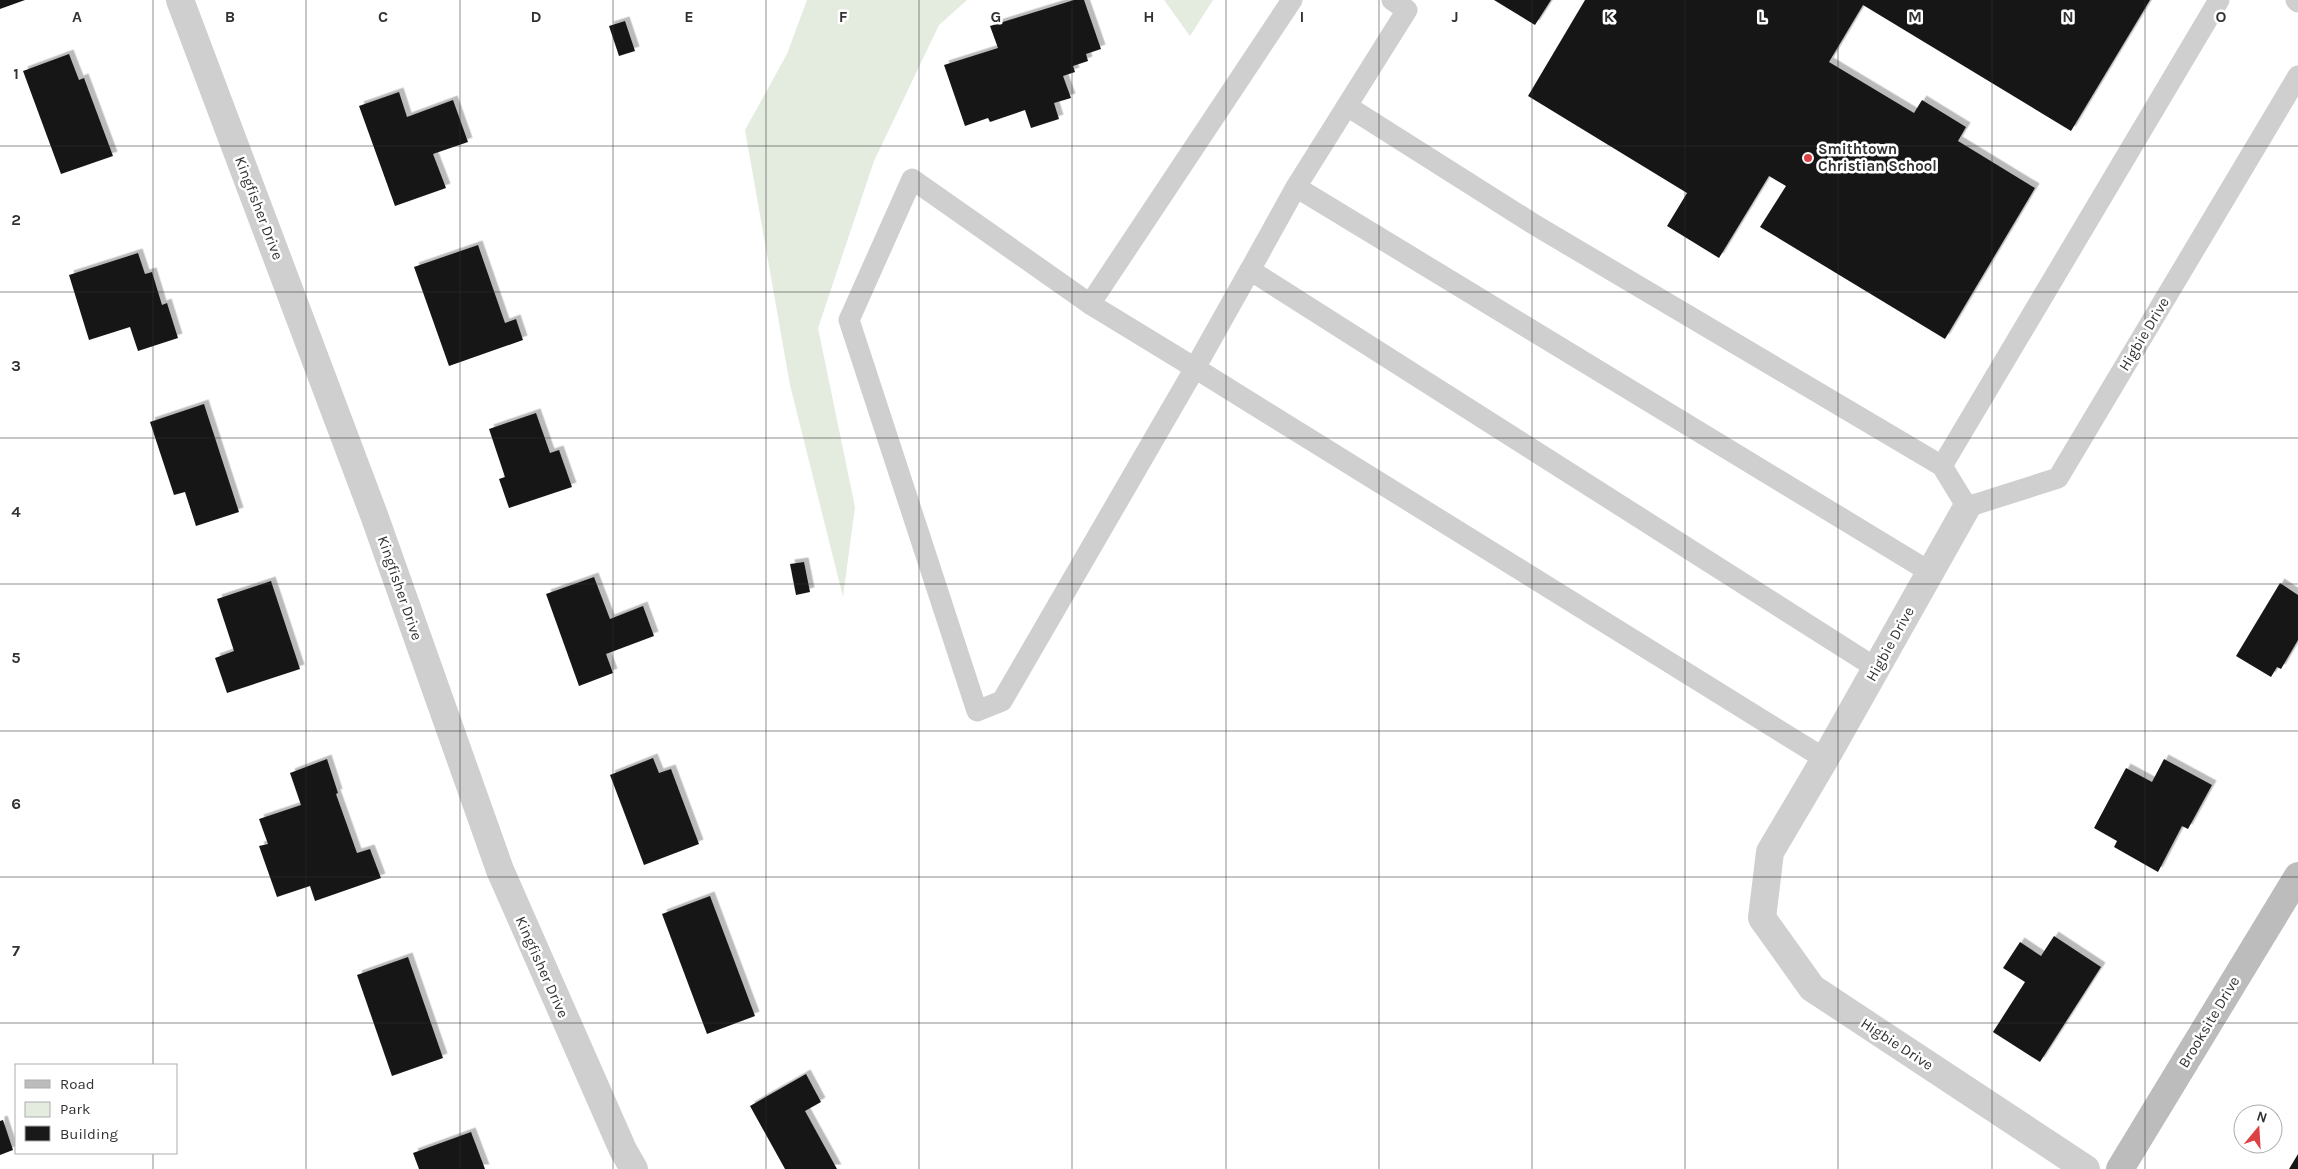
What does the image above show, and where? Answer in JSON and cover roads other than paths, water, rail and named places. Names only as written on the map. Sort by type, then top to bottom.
[{"type":"street","name":"Kingfisher Drive","points":[[180,0],[374,515],[500,870],[623,1150],[634,1169]]},
{"type":"street","name":"Higbie Drive","points":[[1967,507],[1825,759],[1770,852],[1762,918],[1812,988],[2086,1169]]},
{"type":"street","name":"Brooksite Drive","points":[[2120,1169],[2298,876]]},
{"type":"lane","points":[[1090,304],[1292,0]]},
{"type":"lane","points":[[1392,0],[1407,10],[1296,187],[1194,368],[1002,701],[977,711],[849,320],[912,179],[1090,304],[1194,368],[1825,759]]},
{"type":"lane","points":[[1942,466],[2219,0]]},
{"type":"lane","name":"Higbie Drive","points":[[1967,507],[2058,478],[2298,76]]},
{"type":"lane","points":[[1347,106],[1535,225],[1942,466],[1967,507]]},
{"type":"lane","points":[[1296,187],[1930,572]]},
{"type":"lane","points":[[1250,270],[1876,668]]},
{"type":"place","name":"Smithtown Christian School","points":[[1808,158]]}]
